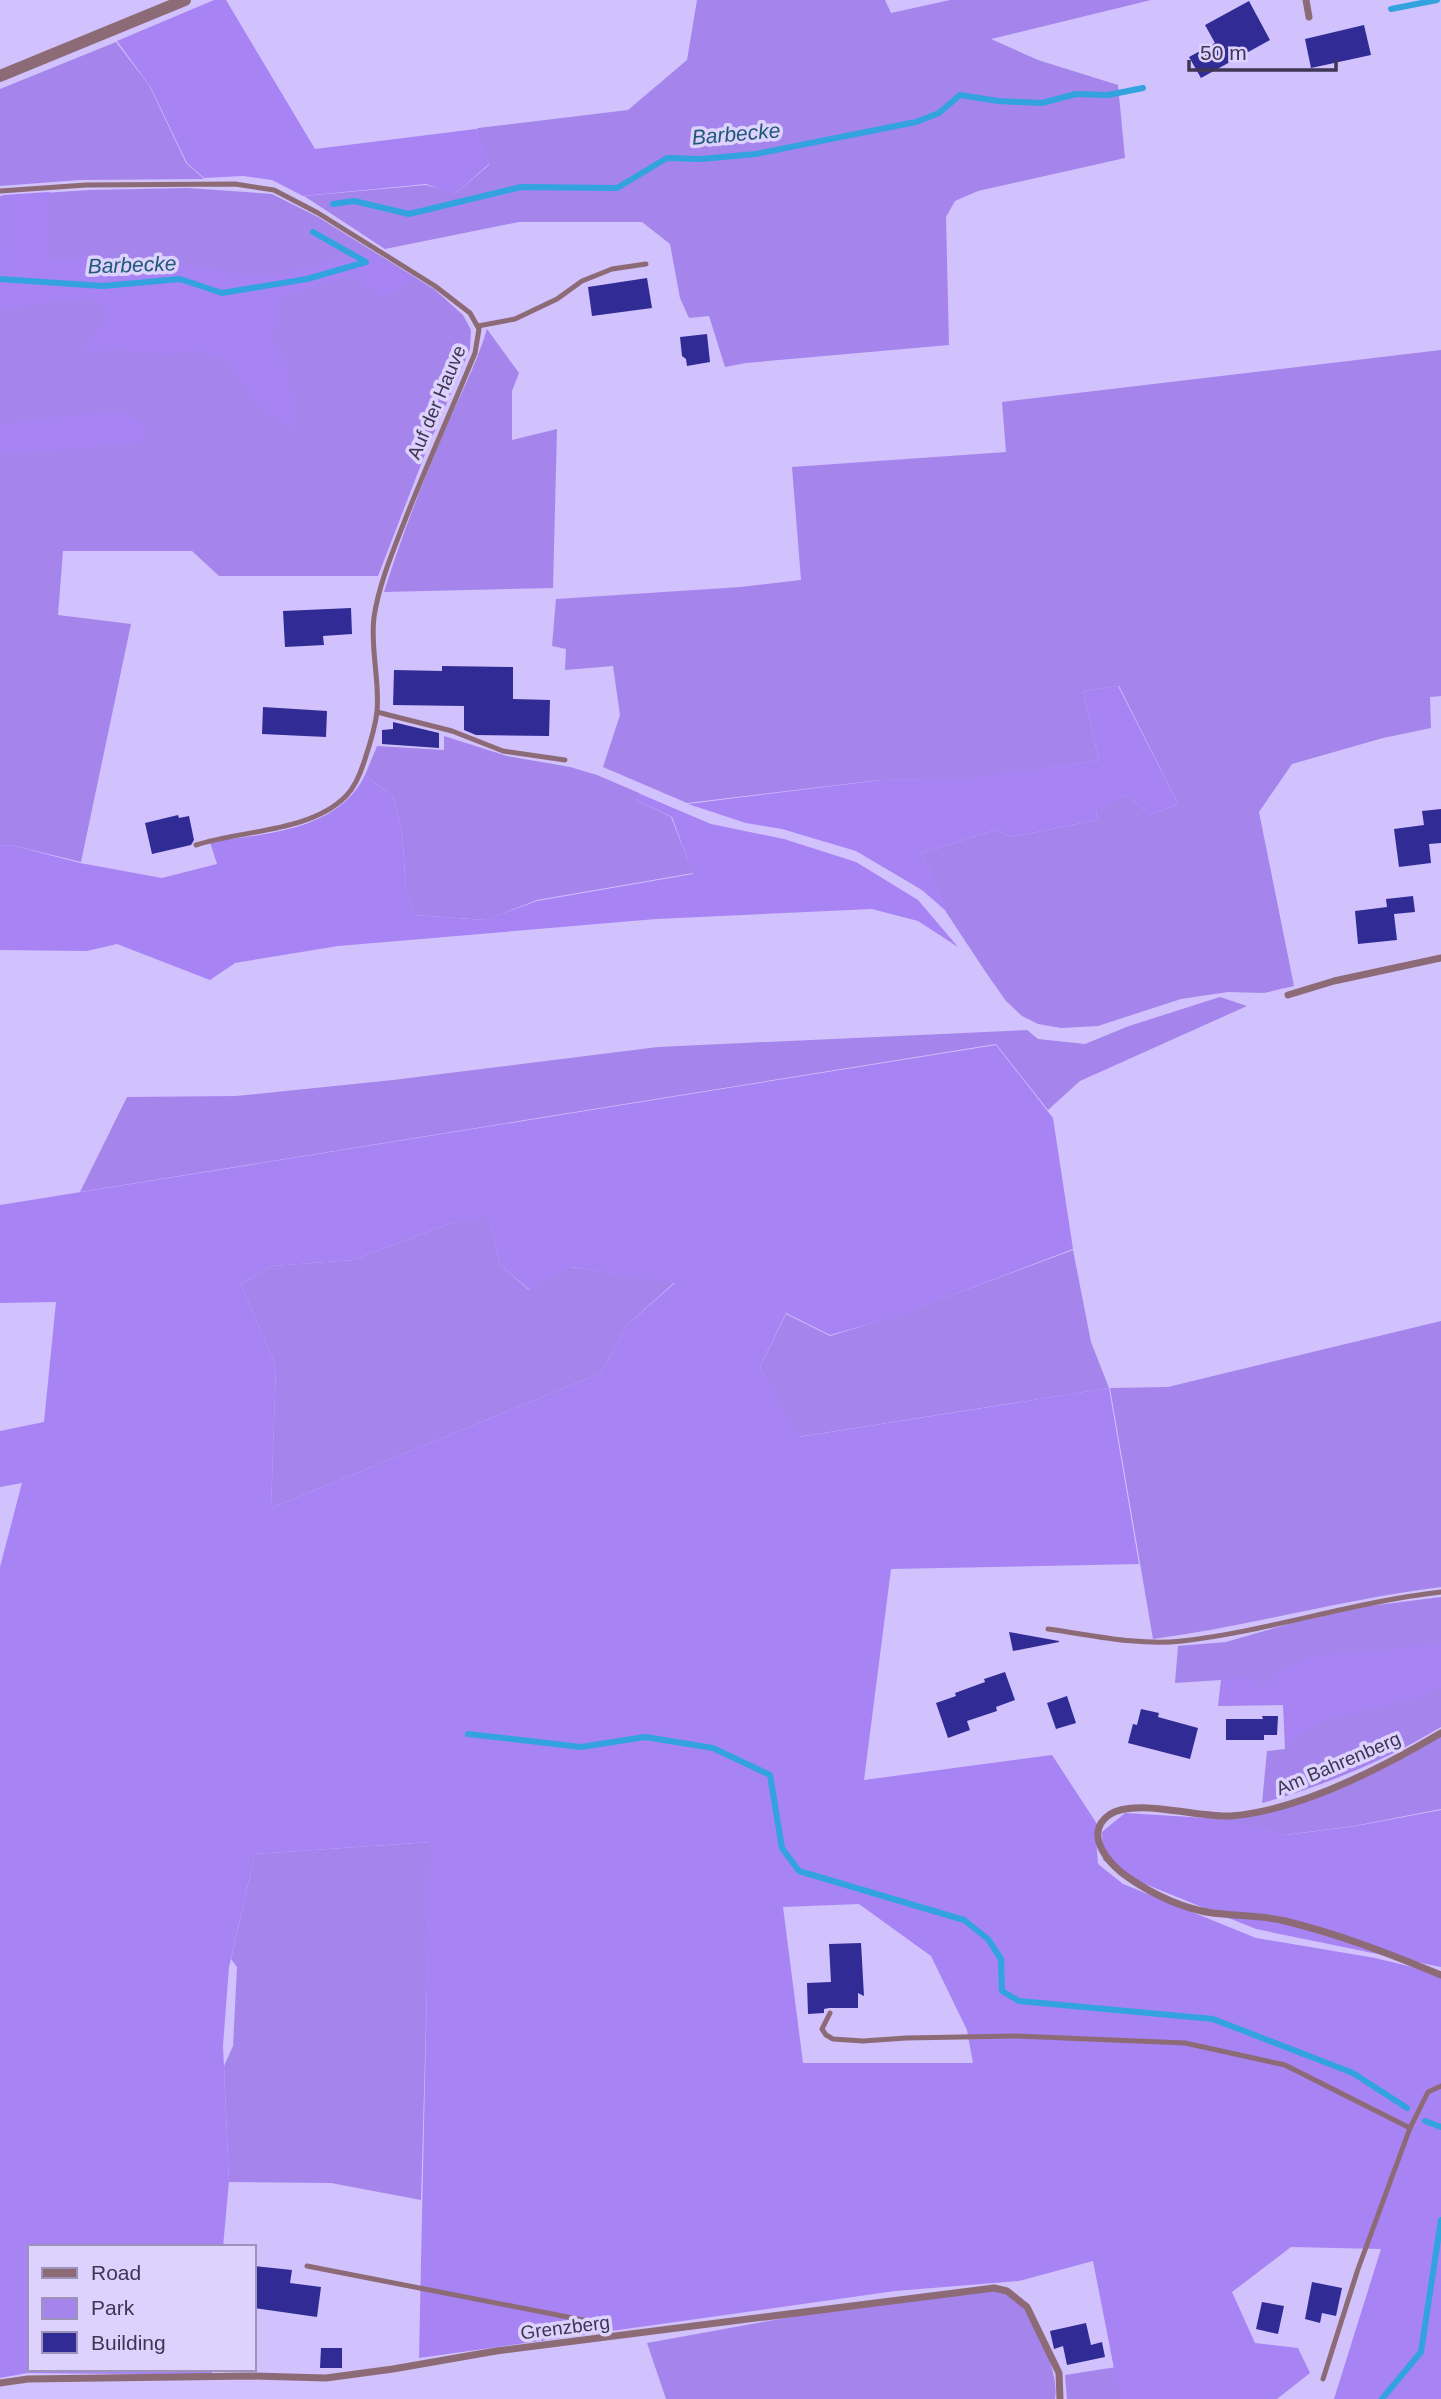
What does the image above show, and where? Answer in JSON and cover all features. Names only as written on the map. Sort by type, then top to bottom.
[{"type":"street","points":[[0,76],[185,0]]},
{"type":"street","points":[[1306,0],[1309,17]]},
{"type":"street","points":[[1288,995],[1334,981],[1441,958]]},
{"type":"street","name":"Am Bahrenberg","points":[[1441,1733],[1358,1775],[1298,1801],[1260,1812],[1227,1816],[1123,1808],[1106,1817],[1098,1832],[1098,1839],[1101,1849],[1116,1869],[1144,1888],[1174,1903],[1213,1913],[1285,1921],[1375,1948],[1441,1975]]},
{"type":"street","name":"Grenzberg","points":[[0,2383],[28,2379],[251,2376],[326,2378],[496,2351],[994,2288],[1007,2291],[1027,2307],[1059,2373],[1060,2399]]},
{"type":"lane","name":"Auf der Hauve","points":[[0,191],[86,185],[235,184],[275,190],[318,213],[435,286],[460,304],[478,326],[475,353],[414,495],[380,590],[374,616],[373,640],[377,712],[360,773],[351,790],[337,804],[296,823],[196,845]]},
{"type":"lane","points":[[478,326],[515,319],[557,299],[582,281],[612,269],[646,264]]},
{"type":"lane","points":[[377,712],[452,731],[503,751],[565,760]]},
{"type":"lane","points":[[1048,1629],[1145,1642],[1180,1641],[1217,1636],[1368,1602],[1441,1592]]},
{"type":"lane","points":[[830,2012],[822,2029],[833,2039],[863,2041],[1016,2036],[1185,2043],[1285,2065],[1410,2128]]},
{"type":"lane","points":[[1323,2379],[1358,2269],[1410,2128],[1429,2092],[1441,2086]]},
{"type":"lane","points":[[307,2266],[583,2320],[599,2328],[603,2338]]},
{"type":"green space","points":[[697,0],[885,0],[891,13],[950,0],[1151,0],[991,39],[1038,60],[1118,85],[1125,158],[978,191],[955,201],[946,217],[949,345],[725,367],[709,316],[689,318],[680,298],[670,244],[642,222],[519,222],[385,249],[304,196],[426,185],[455,194],[489,165],[476,130],[478,128],[628,110],[687,60]]},
{"type":"green space","points":[[116,42],[149,85],[186,163],[204,179],[80,180],[0,186],[0,89]]},
{"type":"green space","points":[[188,188],[272,194],[318,217],[434,289],[463,315],[471,330],[470,349],[427,449],[378,576],[219,576],[192,551],[63,551],[58,615],[131,624],[81,862],[11,845],[0,846],[0,196],[89,190]]},
{"type":"green space","points":[[487,329],[519,373],[512,391],[512,440],[557,429],[553,588],[384,592],[419,493]]},
{"type":"green space","points":[[1441,350],[1441,696],[1430,697],[1431,728],[1383,738],[1292,764],[1259,812],[1294,986],[1264,993],[1228,992],[1181,999],[1098,1026],[1061,1028],[1038,1024],[1022,1016],[1006,1001],[946,912],[922,853],[996,830],[1012,837],[1096,820],[1097,808],[1127,795],[1150,815],[1178,804],[1119,686],[1083,691],[1099,760],[971,779],[880,780],[687,803],[603,767],[620,715],[613,666],[565,670],[566,649],[552,646],[556,599],[741,587],[801,580],[792,467],[1006,452],[1002,402]]},
{"type":"green space","points":[[444,736],[507,756],[570,767],[639,793],[636,800],[671,817],[693,873],[537,900],[486,920],[414,915],[406,889],[402,831],[393,797],[365,775],[377,746],[444,750]]},
{"type":"green space","points":[[1220,997],[1247,1006],[1080,1081],[1048,1110],[996,1044],[80,1192],[127,1097],[236,1096],[393,1080],[658,1047],[1027,1030],[1038,1039],[1085,1044],[1129,1026]]},
{"type":"green space","points":[[489,1216],[500,1265],[529,1290],[571,1267],[675,1282],[627,1325],[601,1373],[271,1508],[276,1366],[241,1284],[273,1266],[353,1260],[449,1224]]},
{"type":"green space","points":[[1073,1250],[1091,1342],[1109,1388],[798,1437],[760,1367],[786,1314],[830,1336],[896,1316]]},
{"type":"green space","points":[[1441,1321],[1441,1587],[1153,1639],[1110,1388],[1168,1387]]},
{"type":"green space","points":[[1441,1597],[1441,1727],[1377,1761],[1285,1796],[1262,1803],[1267,1751],[1285,1749],[1283,1705],[1218,1706],[1221,1680],[1175,1683],[1178,1646],[1226,1642],[1292,1623],[1369,1606]]},
{"type":"green space","points":[[1441,1736],[1441,1809],[1354,1826],[1285,1835],[1223,1820],[1293,1803]]},
{"type":"green space","points":[[431,1842],[421,2200],[331,2183],[229,2182],[224,2066],[233,2046],[237,1967],[231,1959],[255,1854]]},
{"type":"green space","points":[[993,2290],[1007,2294],[1018,2302],[1035,2327],[1049,2358],[1055,2399],[666,2399],[647,2343],[840,2308]]},
{"type":"green space","points":[[1129,2365],[1127,2399],[1067,2399],[1065,2375]]},
{"type":"shaded area","points":[[214,0],[226,0],[315,149],[476,129],[489,164],[454,195],[426,184],[303,196],[272,180],[243,176],[204,178],[187,163],[150,86],[117,41]]},
{"type":"shaded area","points":[[49,192],[48,257],[209,268],[239,275],[273,276],[371,252],[414,279],[384,299],[351,274],[282,297],[271,338],[285,358],[297,432],[257,404],[229,363],[195,350],[171,354],[112,350],[81,354],[110,313],[89,298],[0,309],[3,195]]},
{"type":"shaded area","points":[[120,411],[148,426],[140,443],[0,455],[0,425]]},
{"type":"shaded area","points":[[1118,686],[1178,804],[1150,815],[1127,795],[1097,809],[1096,820],[1012,837],[996,830],[922,853],[946,911],[922,890],[856,851],[782,829],[746,823],[688,804],[881,780],[971,778],[1099,760],[1083,691]]},
{"type":"shaded area","points":[[365,775],[393,797],[402,831],[406,888],[414,915],[485,920],[537,901],[693,874],[672,817],[636,800],[638,793],[711,824],[784,839],[856,862],[918,900],[958,947],[918,921],[872,909],[656,919],[338,946],[235,963],[210,980],[117,944],[87,951],[0,950],[0,846],[11,845],[80,863],[162,878],[217,864],[210,842],[276,832],[318,819],[353,794]]},
{"type":"shaded area","points":[[996,1045],[1053,1118],[1073,1249],[895,1317],[830,1335],[786,1313],[760,1367],[799,1437],[1109,1388],[1139,1564],[891,1569],[864,1780],[1052,1755],[1097,1824],[1098,1864],[1123,1884],[1256,1938],[1375,1958],[1441,1974],[1441,2399],[1334,2399],[1381,2249],[1291,2247],[1232,2292],[1255,2343],[1298,2348],[1310,2373],[1277,2399],[1120,2399],[1093,2261],[1019,2281],[895,2291],[419,2358],[430,1842],[255,1854],[229,1967],[223,2045],[229,2181],[223,2245],[28,2245],[28,2371],[212,2371],[212,2375],[27,2373],[0,2378],[0,1567],[22,1483],[0,1487],[0,1431],[44,1422],[56,1302],[0,1303],[0,1205]],"holes":[[[489,1217],[500,1265],[530,1290],[572,1267],[675,1283],[627,1325],[601,1373],[271,1508],[276,1366],[241,1284],[273,1266],[353,1260],[449,1224]],[[859,1904],[931,1956],[967,2030],[973,2063],[803,2063],[783,1907]]]},
{"type":"shaded area","points":[[1441,1644],[1441,1688],[1411,1700],[1328,1719],[1286,1743],[1284,1704],[1219,1705],[1223,1679],[1253,1678],[1263,1687],[1280,1671],[1313,1656]]},
{"type":"shaded area","points":[[1441,1810],[1441,1967],[1256,1929],[1123,1875],[1103,1860],[1102,1832],[1125,1813],[1223,1819],[1286,1835],[1356,1826]]},
{"type":"building","points":[[1249,1],[1270,40],[1201,78],[1189,57],[1215,43],[1205,25]]},
{"type":"building","points":[[1364,25],[1371,55],[1311,68],[1305,39]]},
{"type":"building","points":[[647,278],[652,308],[592,316],[588,287]]},
{"type":"building","points":[[707,334],[710,362],[687,366],[686,359],[682,356],[680,337]]},
{"type":"building","points":[[351,608],[352,634],[323,636],[324,645],[285,647],[283,611]]},
{"type":"building","points":[[442,666],[513,667],[513,699],[550,700],[549,736],[476,735],[464,730],[464,706],[393,705],[394,670],[442,671]]},
{"type":"building","points":[[263,707],[327,711],[326,737],[262,734]]},
{"type":"building","points":[[393,722],[439,733],[439,748],[382,744],[382,730],[393,729]]},
{"type":"building","points":[[1441,809],[1441,843],[1429,844],[1431,863],[1399,867],[1394,829],[1424,825],[1422,811]]},
{"type":"building","points":[[178,815],[179,818],[189,816],[194,840],[191,845],[152,854],[145,823]]},
{"type":"building","points":[[1413,896],[1415,912],[1394,914],[1397,940],[1358,944],[1355,911],[1387,907],[1386,899]]},
{"type":"building","points":[[1009,1632],[1059,1641],[1059,1642],[1013,1651]]},
{"type":"building","points":[[1005,1672],[1015,1700],[996,1707],[997,1711],[967,1721],[970,1730],[948,1738],[936,1703],[985,1682],[984,1679]]},
{"type":"building","points":[[1067,1696],[1076,1723],[1056,1729],[1047,1703]]},
{"type":"building","points":[[1141,1709],[1159,1713],[1158,1717],[1198,1728],[1190,1759],[1128,1743],[1133,1724],[1137,1725]]},
{"type":"building","points":[[1262,1716],[1278,1716],[1277,1735],[1264,1735],[1264,1740],[1226,1740],[1226,1719],[1263,1719]]},
{"type":"building","points":[[861,1943],[864,1996],[858,1993],[858,2008],[829,2008],[824,2009],[824,2013],[808,2014],[807,1983],[831,1982],[829,1944]]},
{"type":"building","points":[[256,2266],[292,2270],[290,2283],[321,2287],[317,2317],[256,2308]]},
{"type":"building","points":[[1312,2282],[1342,2288],[1336,2316],[1322,2313],[1320,2323],[1305,2319]]},
{"type":"building","points":[[1262,2302],[1284,2306],[1278,2334],[1256,2329]]},
{"type":"building","points":[[1086,2323],[1091,2345],[1102,2342],[1105,2357],[1067,2365],[1063,2346],[1054,2349],[1050,2331]]},
{"type":"building","points":[[321,2348],[342,2348],[342,2368],[320,2368]]},
{"type":"waterway","name":"Barbecke","points":[[1391,9],[1437,0]]},
{"type":"waterway","name":"Barbecke","points":[[333,204],[354,201],[409,214],[521,187],[617,188],[667,158],[701,159],[756,154],[916,122],[939,113],[960,95],[998,101],[1042,103],[1076,94],[1108,95],[1143,88]]},
{"type":"waterway","name":"Barbecke","points":[[0,279],[103,286],[180,279],[222,293],[307,279],[366,262],[313,232]]},
{"type":"waterway","points":[[468,1734],[581,1747],[645,1737],[713,1748],[770,1775],[782,1848],[799,1871],[964,1920],[988,1939],[1001,1959],[1002,1991],[1019,2001],[1213,2019],[1353,2073],[1407,2108]]},
{"type":"waterway","points":[[1425,2121],[1441,2127]]},
{"type":"waterway","points":[[1382,2399],[1421,2352],[1441,2220]]}]
